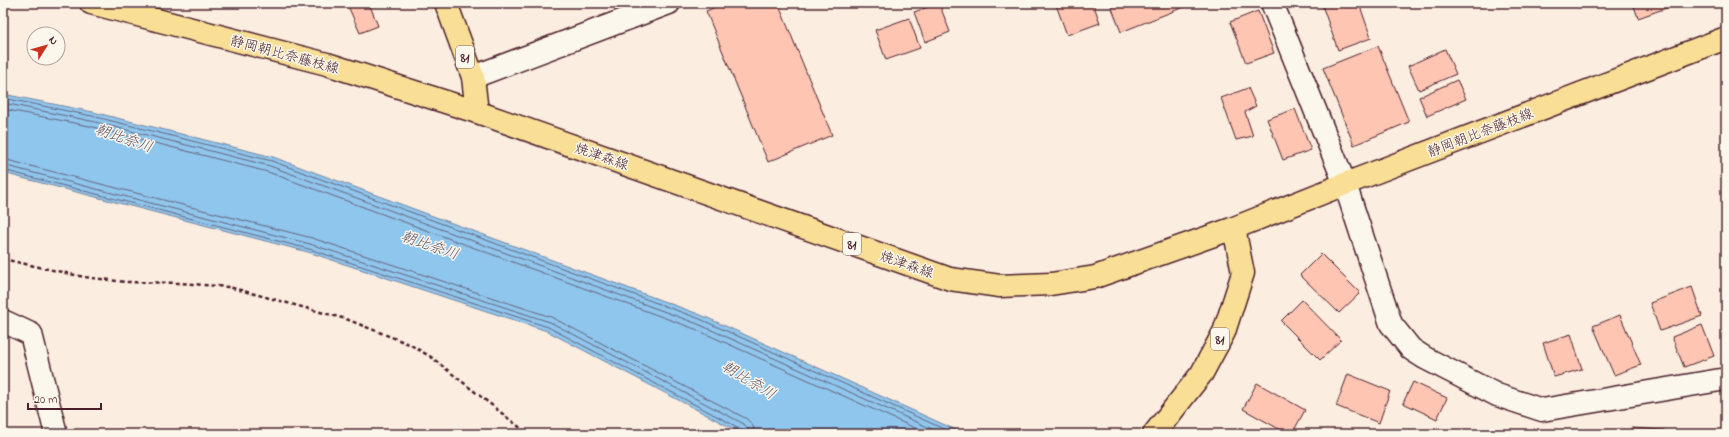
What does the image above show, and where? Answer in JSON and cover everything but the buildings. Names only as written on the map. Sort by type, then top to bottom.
[{"type":"main road","name":"静岡朝比奈藤枝線","points":[[91,3],[327,64],[476,112]]},
{"type":"main road","name":"81","points":[[446,3],[473,77],[476,112]]},
{"type":"main road","name":"静岡朝比奈藤枝線","points":[[1234,228],[1726,38]]},
{"type":"main road","name":"焼津森線","points":[[476,112],[950,279],[1000,286],[1051,284],[1095,277],[1234,228]]},
{"type":"main road","name":"81","points":[[1154,434],[1202,373],[1224,332],[1243,273],[1234,228]]},
{"type":"street","points":[[473,77],[669,3]]},
{"type":"street","points":[[1272,3],[1345,184],[1391,324],[1411,349],[1497,395],[1542,410],[1726,379]]},
{"type":"street","points":[[3,321],[31,334],[56,434]]},
{"type":"path","points":[[3,259],[84,277],[126,282],[180,283],[229,287],[346,319],[409,344],[431,357],[528,434]]},
{"type":"water","name":"朝比奈川","points":[[3,94],[93,112],[273,157],[701,315],[965,434],[743,434],[547,331],[308,252],[3,173]]}]
